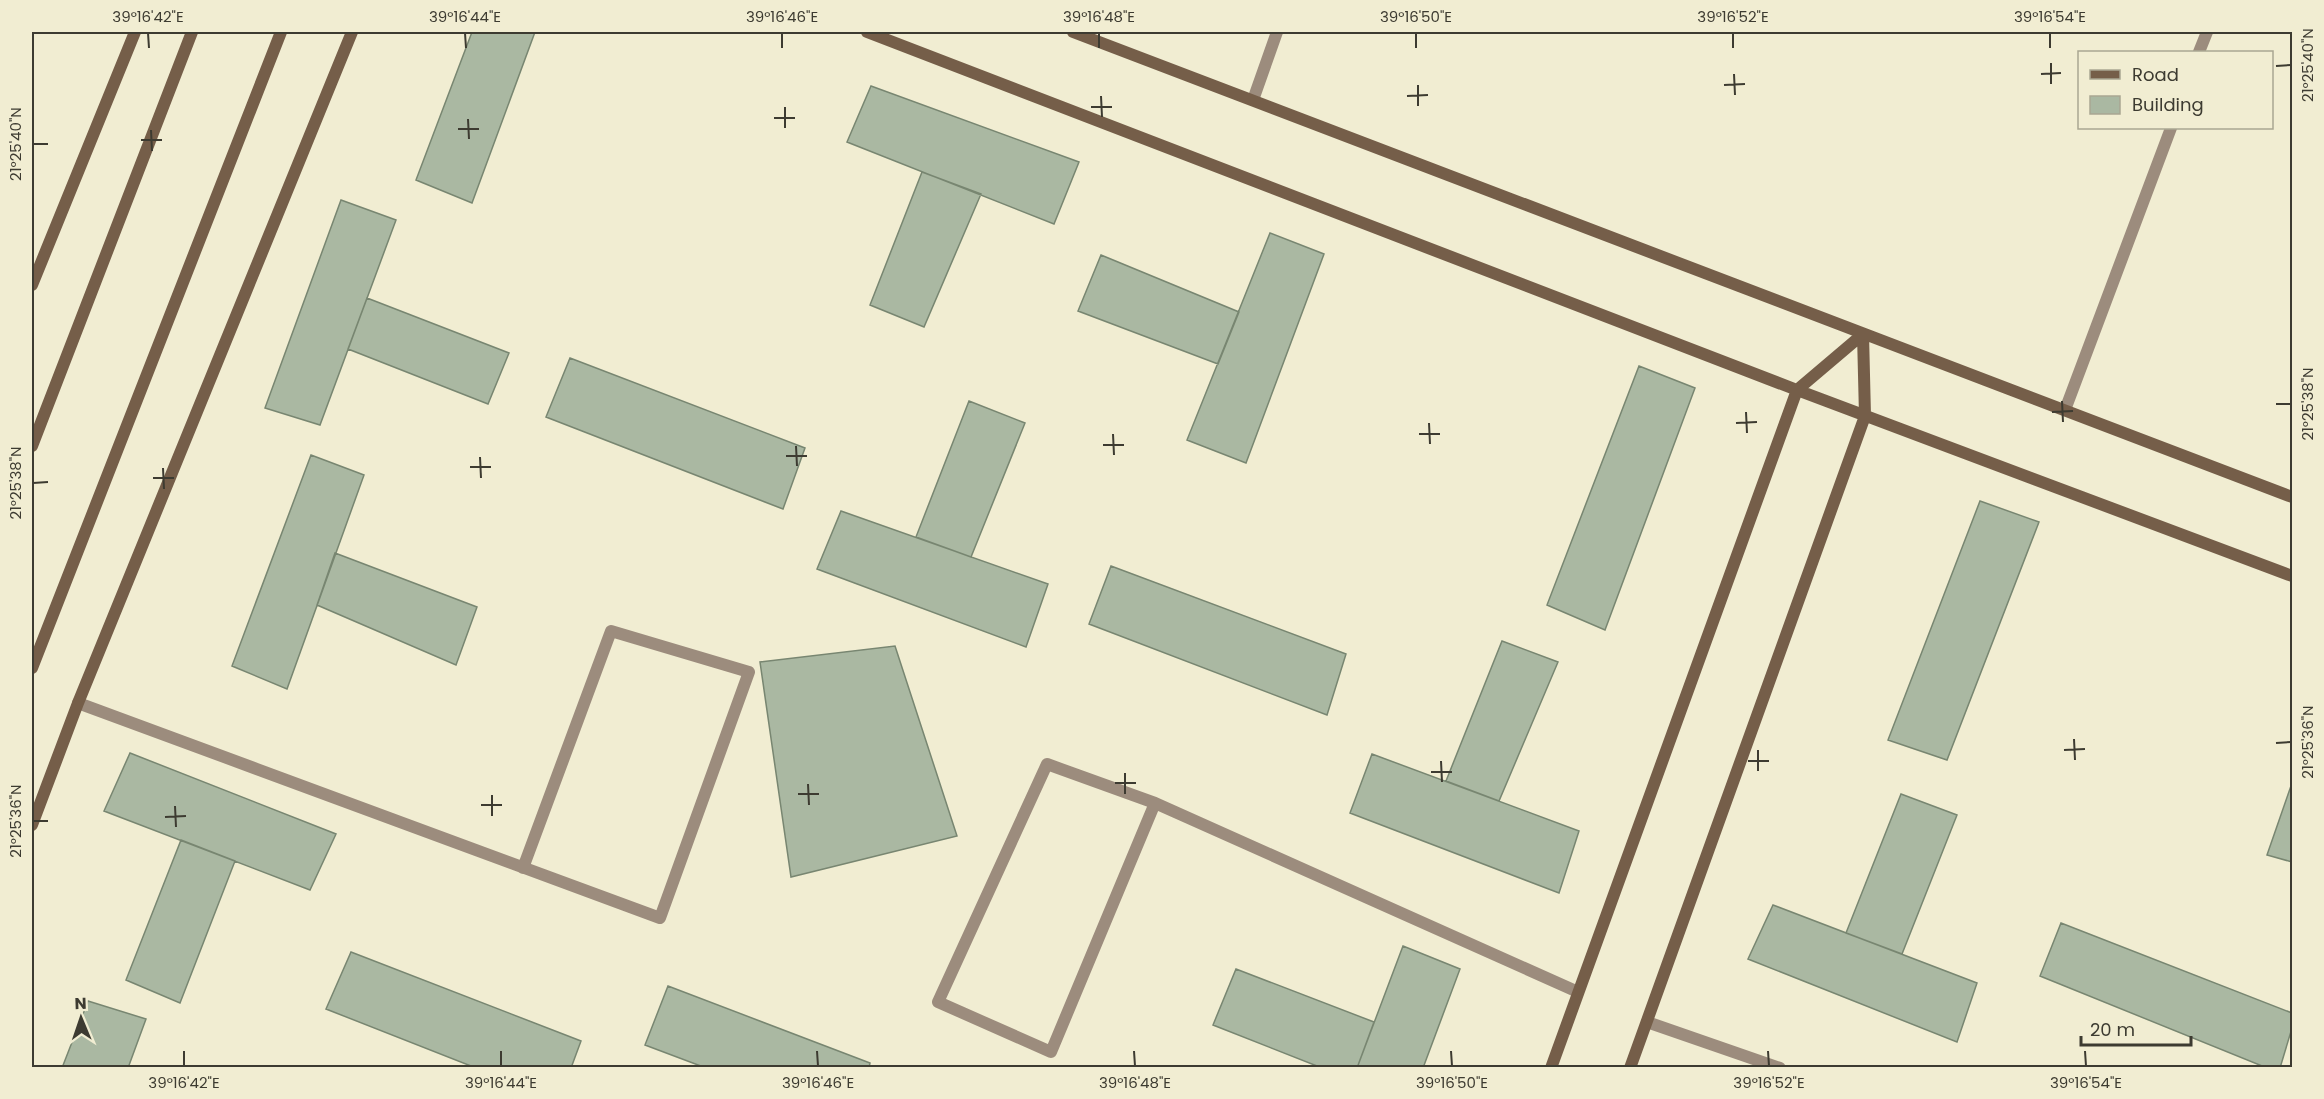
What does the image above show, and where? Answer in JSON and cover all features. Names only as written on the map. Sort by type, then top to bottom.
[{"type":"main road","points":[[32,285],[135,32]]},
{"type":"main road","points":[[32,446],[192,32]]},
{"type":"main road","points":[[32,668],[281,32]]},
{"type":"main road","points":[[32,825],[78,703],[352,32]]},
{"type":"main road","points":[[867,32],[1865,416],[2292,576]]},
{"type":"main road","points":[[1073,32],[2292,497]]},
{"type":"main road","points":[[1551,1068],[1797,390],[1863,334]]},
{"type":"main road","points":[[1630,1068],[1865,416],[1863,334]]},
{"type":"street","points":[[1253,100],[1277,32]]},
{"type":"street","points":[[2199,51],[2207,32]]},
{"type":"street","points":[[2065,410],[2171,129]]},
{"type":"street","points":[[78,703],[523,868],[660,918],[749,672],[611,631],[523,868]]},
{"type":"street","points":[[1155,803],[1051,1052],[938,1002],[1047,764],[1155,803],[1578,992]]},
{"type":"street","points":[[1647,1022],[1780,1068]]},
{"type":"building","points":[[472,32],[535,32],[472,203],[416,180]]},
{"type":"building","points":[[871,86],[1079,162],[1054,224],[847,142]]},
{"type":"building","points":[[922,172],[981,194],[924,327],[870,305]]},
{"type":"building","points":[[341,200],[396,220],[320,425],[265,408]]},
{"type":"building","points":[[1270,233],[1324,254],[1246,463],[1187,440]]},
{"type":"building","points":[[1101,255],[1239,312],[1218,364],[1078,311]]},
{"type":"building","points":[[367,298],[509,353],[488,404],[348,349]]},
{"type":"building","points":[[570,358],[805,448],[783,509],[546,417]]},
{"type":"building","points":[[1639,366],[1695,388],[1605,630],[1547,605]]},
{"type":"building","points":[[969,401],[1025,423],[971,557],[916,537]]},
{"type":"building","points":[[311,455],[364,475],[287,689],[232,666]]},
{"type":"building","points":[[1980,501],[2039,522],[1947,760],[1888,740]]},
{"type":"building","points":[[841,511],[1048,584],[1026,647],[817,569]]},
{"type":"building","points":[[335,553],[477,607],[456,665],[317,605]]},
{"type":"building","points":[[1111,566],[1346,654],[1327,715],[1089,624]]},
{"type":"building","points":[[1502,641],[1558,662],[1499,801],[1446,781]]},
{"type":"building","points":[[895,646],[957,836],[791,877],[760,662]]},
{"type":"building","points":[[130,753],[336,834],[310,890],[104,811]]},
{"type":"building","points":[[1372,754],[1579,831],[1559,893],[1350,813]]},
{"type":"building","points":[[2292,783],[2292,862],[2267,855]]},
{"type":"building","points":[[1901,794],[1957,815],[1902,954],[1846,933]]},
{"type":"building","points":[[181,840],[235,861],[180,1003],[126,980]]},
{"type":"building","points":[[1773,905],[1977,983],[1957,1042],[1748,959]]},
{"type":"building","points":[[2061,923],[2292,1013],[2292,1028],[2280,1068],[2267,1068],[2040,976]]},
{"type":"building","points":[[1403,946],[1460,969],[1423,1068],[1357,1068]]},
{"type":"building","points":[[351,952],[581,1041],[571,1068],[476,1068],[326,1009]]},
{"type":"building","points":[[1236,969],[1374,1022],[1357,1068],[1322,1068],[1213,1025]]},
{"type":"building","points":[[668,986],[870,1063],[869,1068],[706,1068],[645,1045]]},
{"type":"building","points":[[88,1001],[146,1019],[128,1068],[62,1068]]}]
